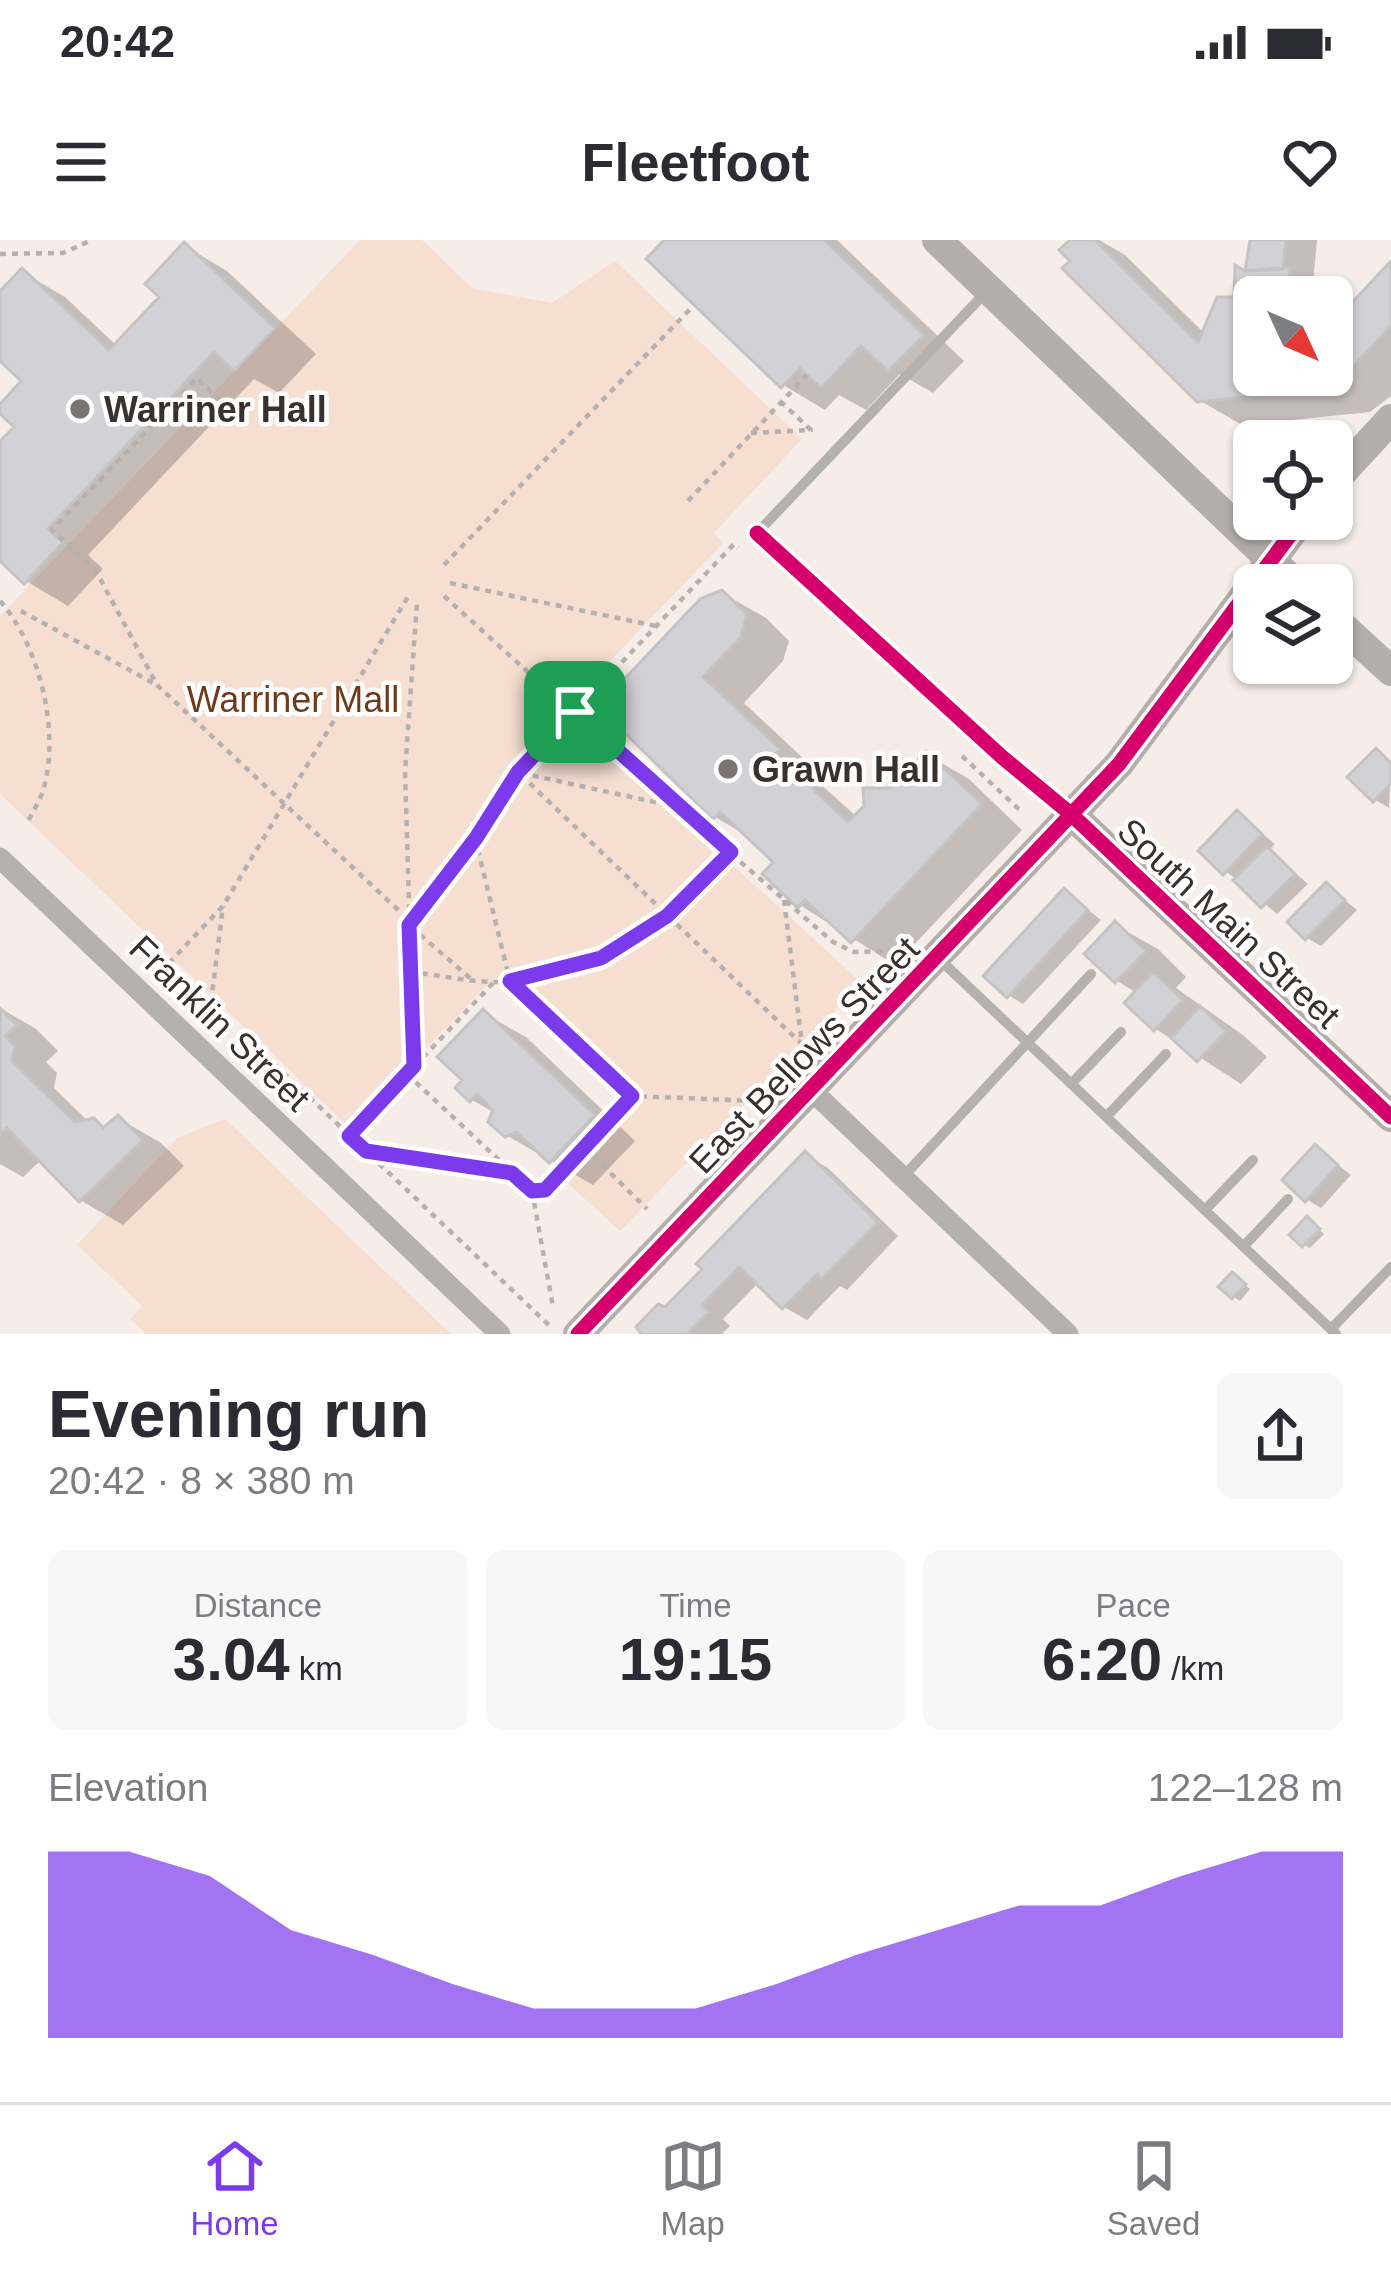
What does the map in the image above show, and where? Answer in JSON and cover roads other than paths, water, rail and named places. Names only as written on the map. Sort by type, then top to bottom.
[{"type":"street","points":[[938,240],[1273,564]]},
{"type":"street","points":[[1353,460],[1391,419]]},
{"type":"street","name":"South Main Street","points":[[757,532],[986,743],[1072,815],[1391,1117]]},
{"type":"street","name":"East Bellows Street","points":[[567,1333],[812,1090],[1119,764],[1286,540]]},
{"type":"street","points":[[1353,635],[1391,670]]},
{"type":"street","name":"Franklin Street","points":[[0,858],[500,1334]]},
{"type":"street","points":[[812,1090],[1068,1334]]},
{"type":"lane","points":[[757,532],[989,289]]},
{"type":"lane","points":[[938,958],[1334,1332],[1391,1267]]},
{"type":"lane","points":[[903,1177],[1091,974]]},
{"type":"lane","points":[[1071,1084],[1121,1032]]},
{"type":"lane","points":[[1106,1117],[1166,1054]]},
{"type":"lane","points":[[1205,1210],[1253,1160]]},
{"type":"lane","points":[[1244,1246],[1288,1199]]},
{"type":"place","name":"Warriner Hall","points":[[80,409]]},
{"type":"place","name":"Grawn Hall","points":[[728,769]]},
{"type":"park label","name":"Warriner Mall","points":[[293,699]]}]
